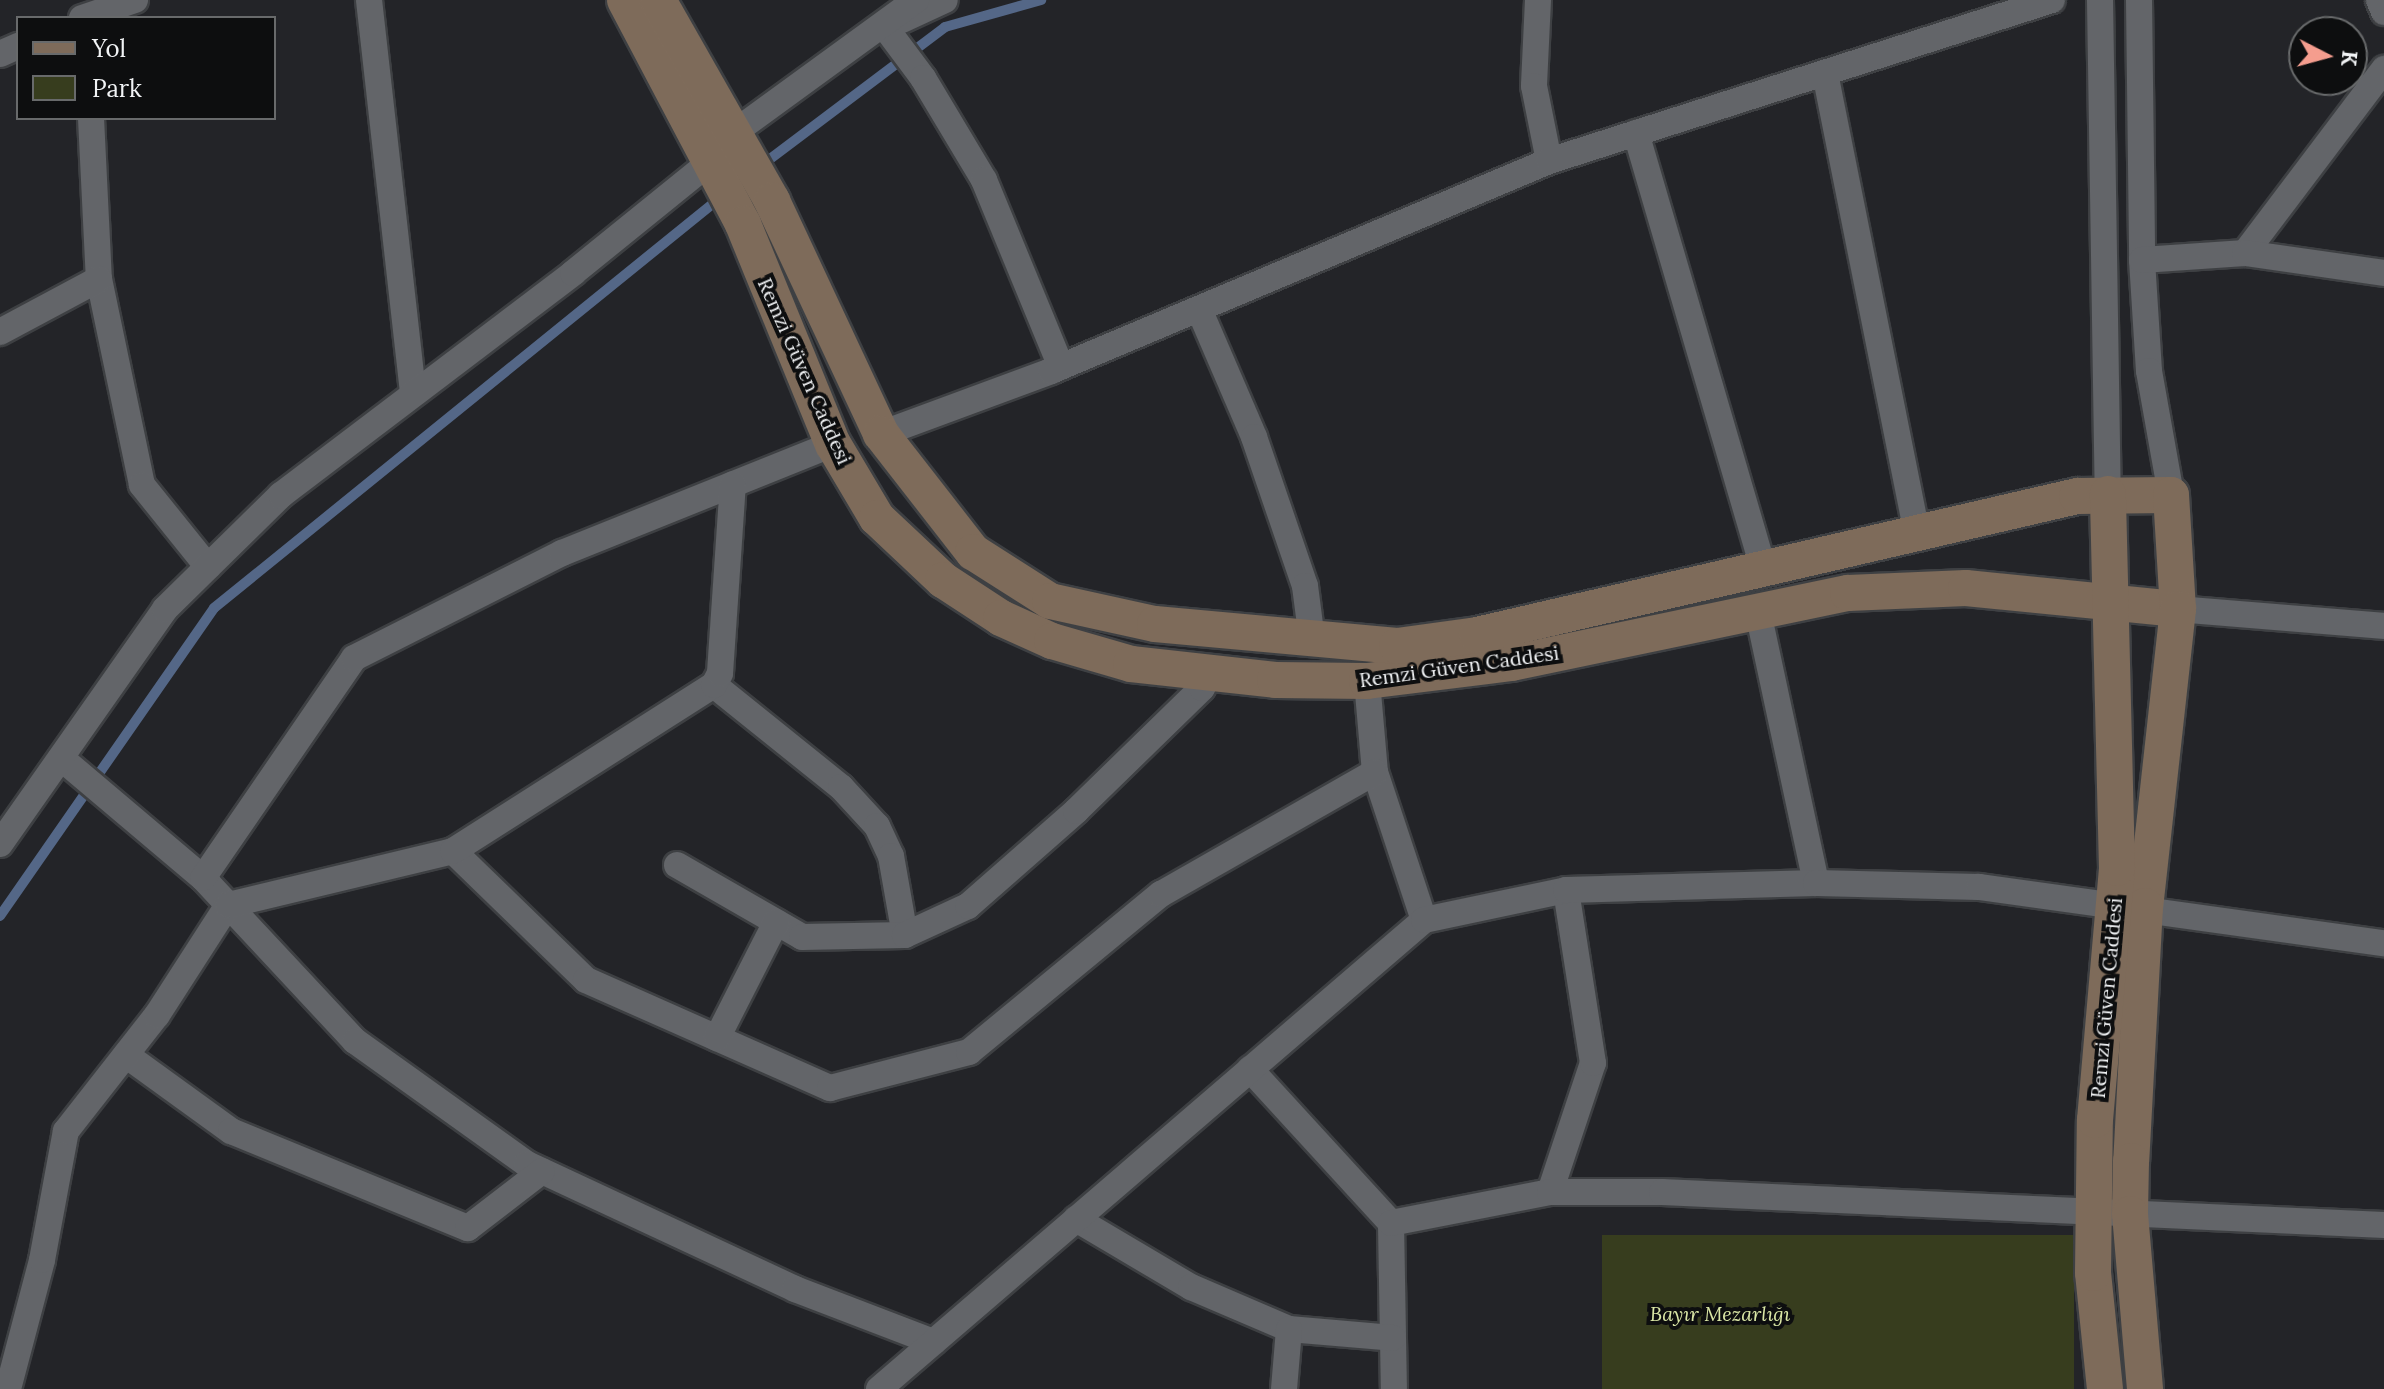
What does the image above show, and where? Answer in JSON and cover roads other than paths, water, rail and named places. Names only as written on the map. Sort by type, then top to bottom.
[{"type":"main road","points":[[625,0],[727,159]]},
{"type":"main road","points":[[658,0],[727,159]]},
{"type":"main road","name":"Remzi Güven Caddesi","points":[[727,159],[772,201],[881,434],[973,552],[1050,601],[1155,624],[1397,646],[1477,635],[2077,496],[2171,495],[2178,609],[2095,1120],[2093,1273],[2105,1389]]},
{"type":"main road","name":"Remzi Güven Caddesi","points":[[727,159],[743,224],[833,444],[877,518],[943,580],[1001,618],[1052,641],[1131,664],[1210,673],[1367,681],[1512,663],[1848,593],[1966,588],[2114,606],[2178,609]]},
{"type":"main road","name":"Remzi Güven Caddesi","points":[[2108,494],[2129,905],[2130,1214],[2145,1389]]},
{"type":"street","points":[[84,13],[135,0]]},
{"type":"street","points":[[369,0],[413,391]]},
{"type":"street","points":[[1,839],[71,766],[165,609],[281,495],[413,391],[727,159],[889,26],[916,0]]},
{"type":"street","points":[[889,26],[910,20],[945,0]]},
{"type":"street","points":[[1538,0],[1534,86],[1549,161]]},
{"type":"street","points":[[881,434],[1061,367],[1549,161],[2052,0]]},
{"type":"street","points":[[2100,0],[2108,494]]},
{"type":"street","points":[[2139,0],[2142,260],[2149,371],[2171,495]]},
{"type":"street","points":[[2379,0],[2384,12]]},
{"type":"street","points":[[889,26],[984,180],[1061,367]]},
{"type":"street","points":[[2245,253],[2384,69]]},
{"type":"street","points":[[1825,73],[1917,535]]},
{"type":"street","points":[[91,120],[99,279],[142,485],[208,567]]},
{"type":"street","points":[[1636,133],[1763,568]]},
{"type":"street","points":[[2142,260],[2245,253],[2384,273]]},
{"type":"street","points":[[0,332],[99,279]]},
{"type":"street","points":[[1199,309],[1254,437],[1305,586],[1312,640]]},
{"type":"street","points":[[203,878],[354,658],[562,553],[833,444]]},
{"type":"street","points":[[8,1389],[42,1260],[66,1131],[126,1055],[228,905],[453,851],[714,685],[720,673],[733,484]]},
{"type":"street","points":[[2178,609],[2384,626]]},
{"type":"street","points":[[1758,612],[1816,883]]},
{"type":"street","points":[[677,865],[802,937],[905,935],[968,906],[1087,801],[1202,688],[1210,673]]},
{"type":"street","points":[[1367,681],[1375,772],[1424,920]]},
{"type":"street","points":[[714,685],[841,787],[877,826],[891,856],[905,935]]},
{"type":"street","points":[[71,766],[120,803],[203,878],[355,1041],[542,1171],[795,1289],[933,1342]]},
{"type":"street","points":[[453,851],[586,980],[830,1088],[969,1052],[1161,894],[1375,772]]},
{"type":"street","points":[[879,1389],[1424,920],[1566,890],[1816,883],[1979,887],[2129,905],[2384,943]]},
{"type":"street","points":[[1550,1192],[1593,1063],[1566,890]]},
{"type":"street","points":[[717,1038],[776,922]]},
{"type":"street","points":[[126,1055],[231,1131],[468,1228],[542,1171]]},
{"type":"street","points":[[1250,1069],[1391,1223],[1394,1389]]},
{"type":"street","points":[[1391,1223],[1550,1192],[2384,1225]]},
{"type":"street","points":[[1076,1219],[1191,1287],[1289,1329],[1393,1338]]},
{"type":"street","points":[[1284,1389],[1289,1329]]},
{"type":"waterway","points":[[758,168],[945,27],[1041,0]]},
{"type":"waterway","points":[[0,916],[214,608],[721,197]]},
{"type":"park label","name":"Bayır Mezarlığı","points":[[1720,1313]]}]
